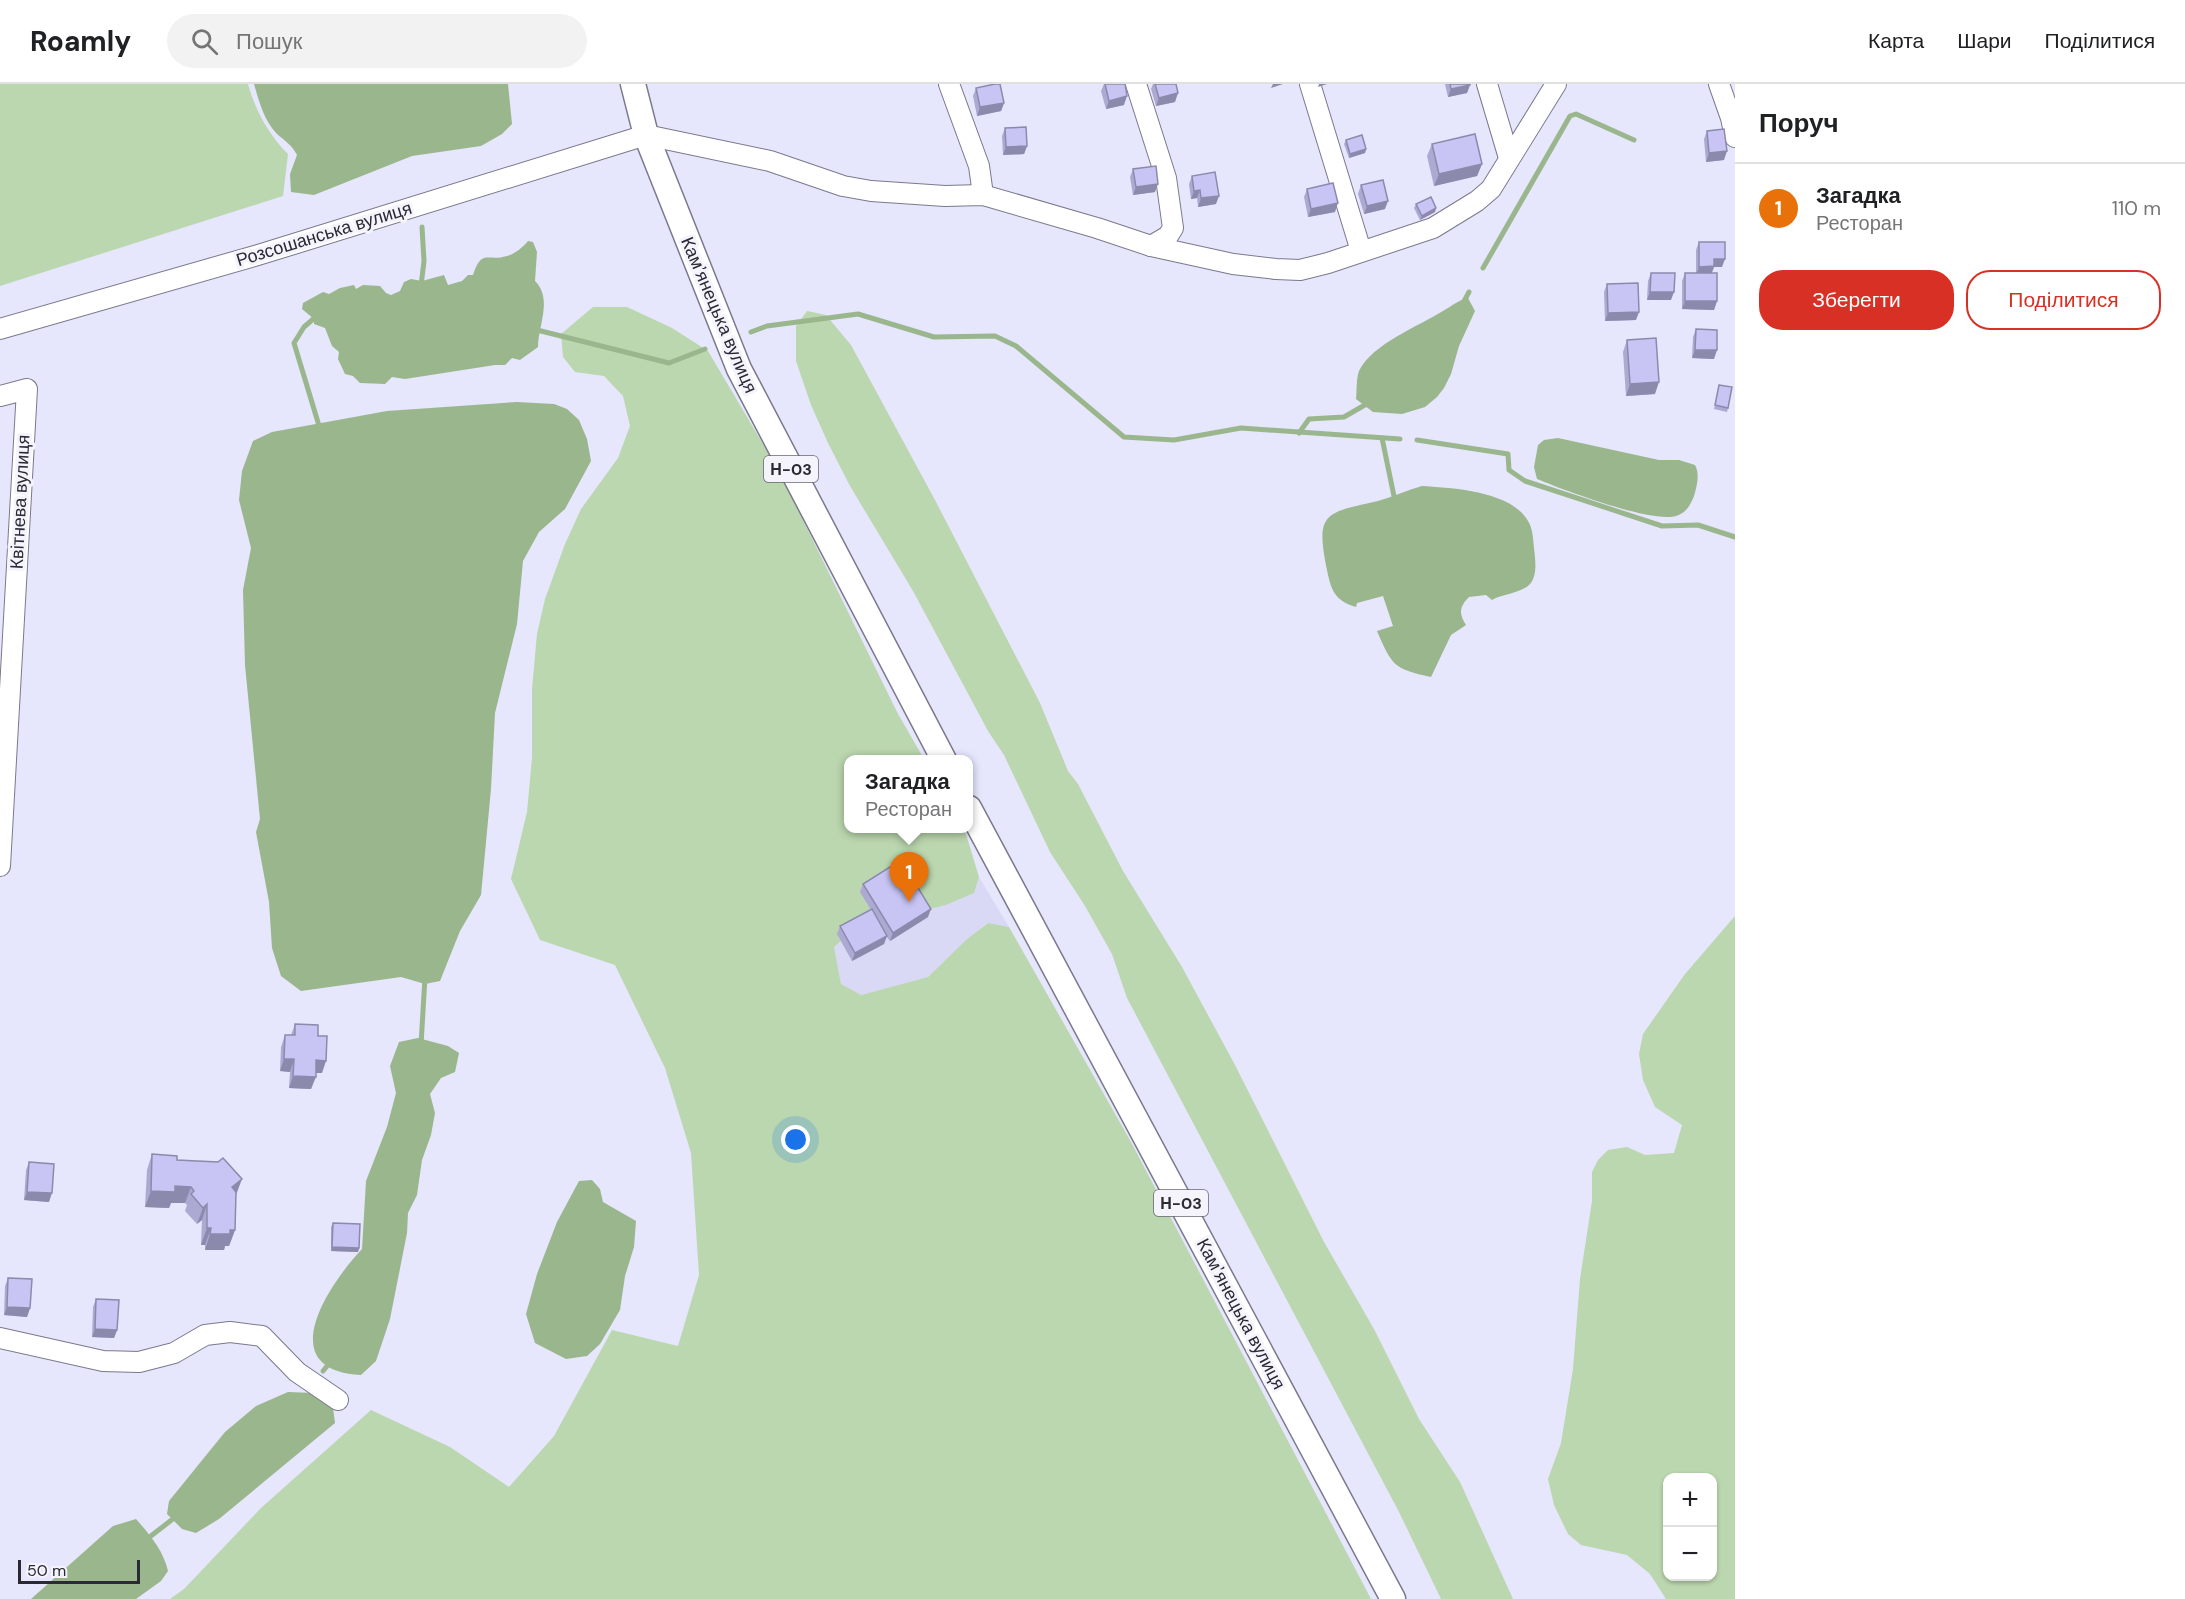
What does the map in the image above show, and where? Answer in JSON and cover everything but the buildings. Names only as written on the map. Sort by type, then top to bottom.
[{"type":"main road","name":"Камʼянецька вулиця","points":[[633,84],[646,135],[739,369],[942,755]]},
{"type":"main road","name":"Камʼянецька вулиця","points":[[973,815],[1394,1599]]},
{"type":"street","points":[[950,84],[979,166],[983,195]]},
{"type":"street","points":[[1137,84],[1166,178],[1173,228],[1167,236],[1151,246]]},
{"type":"street","points":[[1310,84],[1361,251]]},
{"type":"street","points":[[1487,84],[1509,158]]},
{"type":"street","points":[[646,135],[770,161],[843,186],[872,191],[945,196],[983,195],[1151,246],[1233,264],[1300,270],[1433,228],[1462,211],[1491,189],[1556,84]]},
{"type":"street","points":[[1725,87],[1735,137]]},
{"type":"street","name":"Розсошанська вулиця","points":[[0,329],[258,255],[646,135]]},
{"type":"street","name":"Квітнева вулиця","points":[[0,396],[27,389],[0,866]]},
{"type":"street","points":[[0,1338],[103,1361],[139,1362],[174,1353],[205,1335],[230,1332],[262,1336],[297,1372],[338,1400]]},
{"type":"shaded area","points":[[0,84],[248,84],[264,122],[288,154],[283,196],[0,286]]},
{"type":"shaded area","points":[[254,84],[508,84],[512,124],[502,134],[481,146],[412,156],[314,195],[291,192],[290,174],[297,155],[269,123],[262,110]]},
{"type":"shaded area","points":[[528,241],[533,242],[537,252],[535,281],[540,288],[544,304],[538,347],[520,360],[512,358],[505,365],[405,379],[392,377],[385,384],[360,383],[353,376],[345,374],[338,359],[339,352],[332,346],[325,328],[314,324],[314,319],[302,309],[303,303],[323,292],[329,294],[340,288],[354,285],[356,289],[363,285],[380,286],[391,295],[400,291],[404,282],[411,279],[422,281],[444,275],[448,285],[462,281],[468,275],[473,275],[482,259],[510,255]]},
{"type":"shaded area","points":[[1468,298],[1475,311],[1459,346],[1451,374],[1437,397],[1425,407],[1402,414],[1373,412],[1356,399],[1359,371],[1374,352],[1397,336]]},
{"type":"shaded area","points":[[593,307],[627,307],[672,328],[708,351],[779,471],[897,712],[922,755],[844,755],[844,833],[966,834],[979,877],[974,893],[946,905],[857,927],[834,947],[841,984],[861,995],[928,977],[967,939],[988,923],[1009,927],[1131,1142],[1371,1599],[170,1599],[184,1589],[261,1508],[371,1410],[450,1447],[509,1487],[554,1436],[612,1330],[678,1346],[699,1275],[691,1153],[665,1068],[615,965],[540,940],[511,879],[527,812],[532,758],[532,689],[537,634],[545,599],[565,544],[581,509],[618,458],[630,426],[623,396],[604,376],[575,372],[563,357],[561,334]]},
{"type":"shaded area","points":[[807,311],[826,315],[851,345],[935,500],[1040,703],[1068,771],[1078,784],[1123,871],[1182,967],[1235,1065],[1324,1242],[1374,1329],[1419,1419],[1460,1482],[1513,1599],[1441,1599],[1399,1512],[1127,998],[1112,954],[1085,906],[1050,852],[1004,755],[988,731],[913,591],[850,486],[828,443],[811,405],[796,361],[796,326]]},
{"type":"shaded area","points":[[517,402],[554,404],[567,409],[579,420],[587,439],[591,461],[565,509],[539,532],[523,561],[517,624],[495,713],[491,789],[481,895],[460,931],[440,981],[425,984],[401,977],[301,991],[281,976],[272,948],[269,902],[256,832],[260,819],[245,665],[243,590],[251,548],[239,500],[242,471],[253,441],[272,432],[387,411]]},
{"type":"shaded area","points":[[1558,438],[1659,460],[1679,460],[1695,465],[1698,480],[1692,500],[1685,511],[1676,516],[1647,515],[1607,504],[1537,479],[1534,467],[1538,445],[1544,440]]},
{"type":"shaded area","points":[[1422,486],[1465,490],[1509,503],[1520,511],[1530,524],[1535,561],[1533,580],[1527,587],[1492,600],[1486,595],[1469,597],[1466,600],[1461,613],[1466,625],[1451,635],[1431,677],[1402,668],[1391,659],[1377,631],[1393,626],[1383,596],[1357,603],[1356,607],[1343,602],[1335,594],[1329,577],[1322,536],[1328,518],[1335,513]]},
{"type":"shaded area","points":[[979,877],[1009,927],[987,923],[928,977],[861,995],[841,984],[834,947],[857,927],[946,905],[974,893]]},
{"type":"shaded area","points":[[1735,916],[1735,1599],[1666,1599],[1650,1574],[1627,1555],[1581,1545],[1568,1534],[1554,1505],[1548,1479],[1561,1443],[1573,1369],[1580,1279],[1592,1201],[1592,1172],[1598,1160],[1608,1150],[1627,1147],[1645,1155],[1674,1153],[1682,1125],[1655,1107],[1643,1080],[1639,1054],[1643,1034],[1685,974]]},
{"type":"shaded area","points":[[418,1038],[448,1046],[459,1053],[455,1072],[441,1078],[430,1094],[435,1113],[431,1135],[422,1160],[417,1195],[408,1213],[407,1233],[390,1319],[376,1361],[361,1375],[334,1370],[319,1358],[313,1342],[315,1323],[335,1283],[362,1249],[366,1181],[387,1127],[396,1093],[390,1066],[399,1042]]},
{"type":"shaded area","points":[[592,1180],[600,1189],[603,1202],[636,1221],[634,1247],[625,1276],[620,1310],[600,1344],[587,1356],[566,1359],[535,1343],[526,1314],[537,1274],[557,1222],[579,1181]]},
{"type":"shaded area","points":[[288,1392],[314,1393],[333,1408],[335,1423],[219,1519],[196,1533],[182,1529],[167,1514],[169,1501],[225,1432],[256,1406]]},
{"type":"shaded area","points":[[136,1519],[155,1543],[166,1563],[168,1571],[161,1581],[136,1599],[31,1599],[113,1526]]},
{"type":"waterway","points":[[1483,268],[1570,116],[1576,114],[1634,140]]},
{"type":"waterway","points":[[421,286],[424,261],[422,227]]},
{"type":"waterway","points":[[1462,305],[1469,292]]},
{"type":"waterway","points":[[319,314],[304,327],[294,343],[320,429]]},
{"type":"waterway","points":[[751,332],[767,326],[858,314],[934,337],[995,336],[1016,346],[1124,437],[1174,440],[1241,428],[1400,439]]},
{"type":"waterway","points":[[533,329],[669,363],[705,349]]},
{"type":"waterway","points":[[1299,433],[1309,419],[1344,417],[1370,402]]},
{"type":"waterway","points":[[1382,438],[1395,501]]},
{"type":"waterway","points":[[1417,440],[1508,454],[1509,470],[1525,481],[1662,526],[1698,525],[1735,537]]},
{"type":"waterway","points":[[421,1045],[425,977]]},
{"type":"waterway","points":[[323,1371],[332,1360]]},
{"type":"waterway","points":[[147,1539],[178,1515]]},
{"type":"place","name":"Загадка","points":[[909,902]]}]
